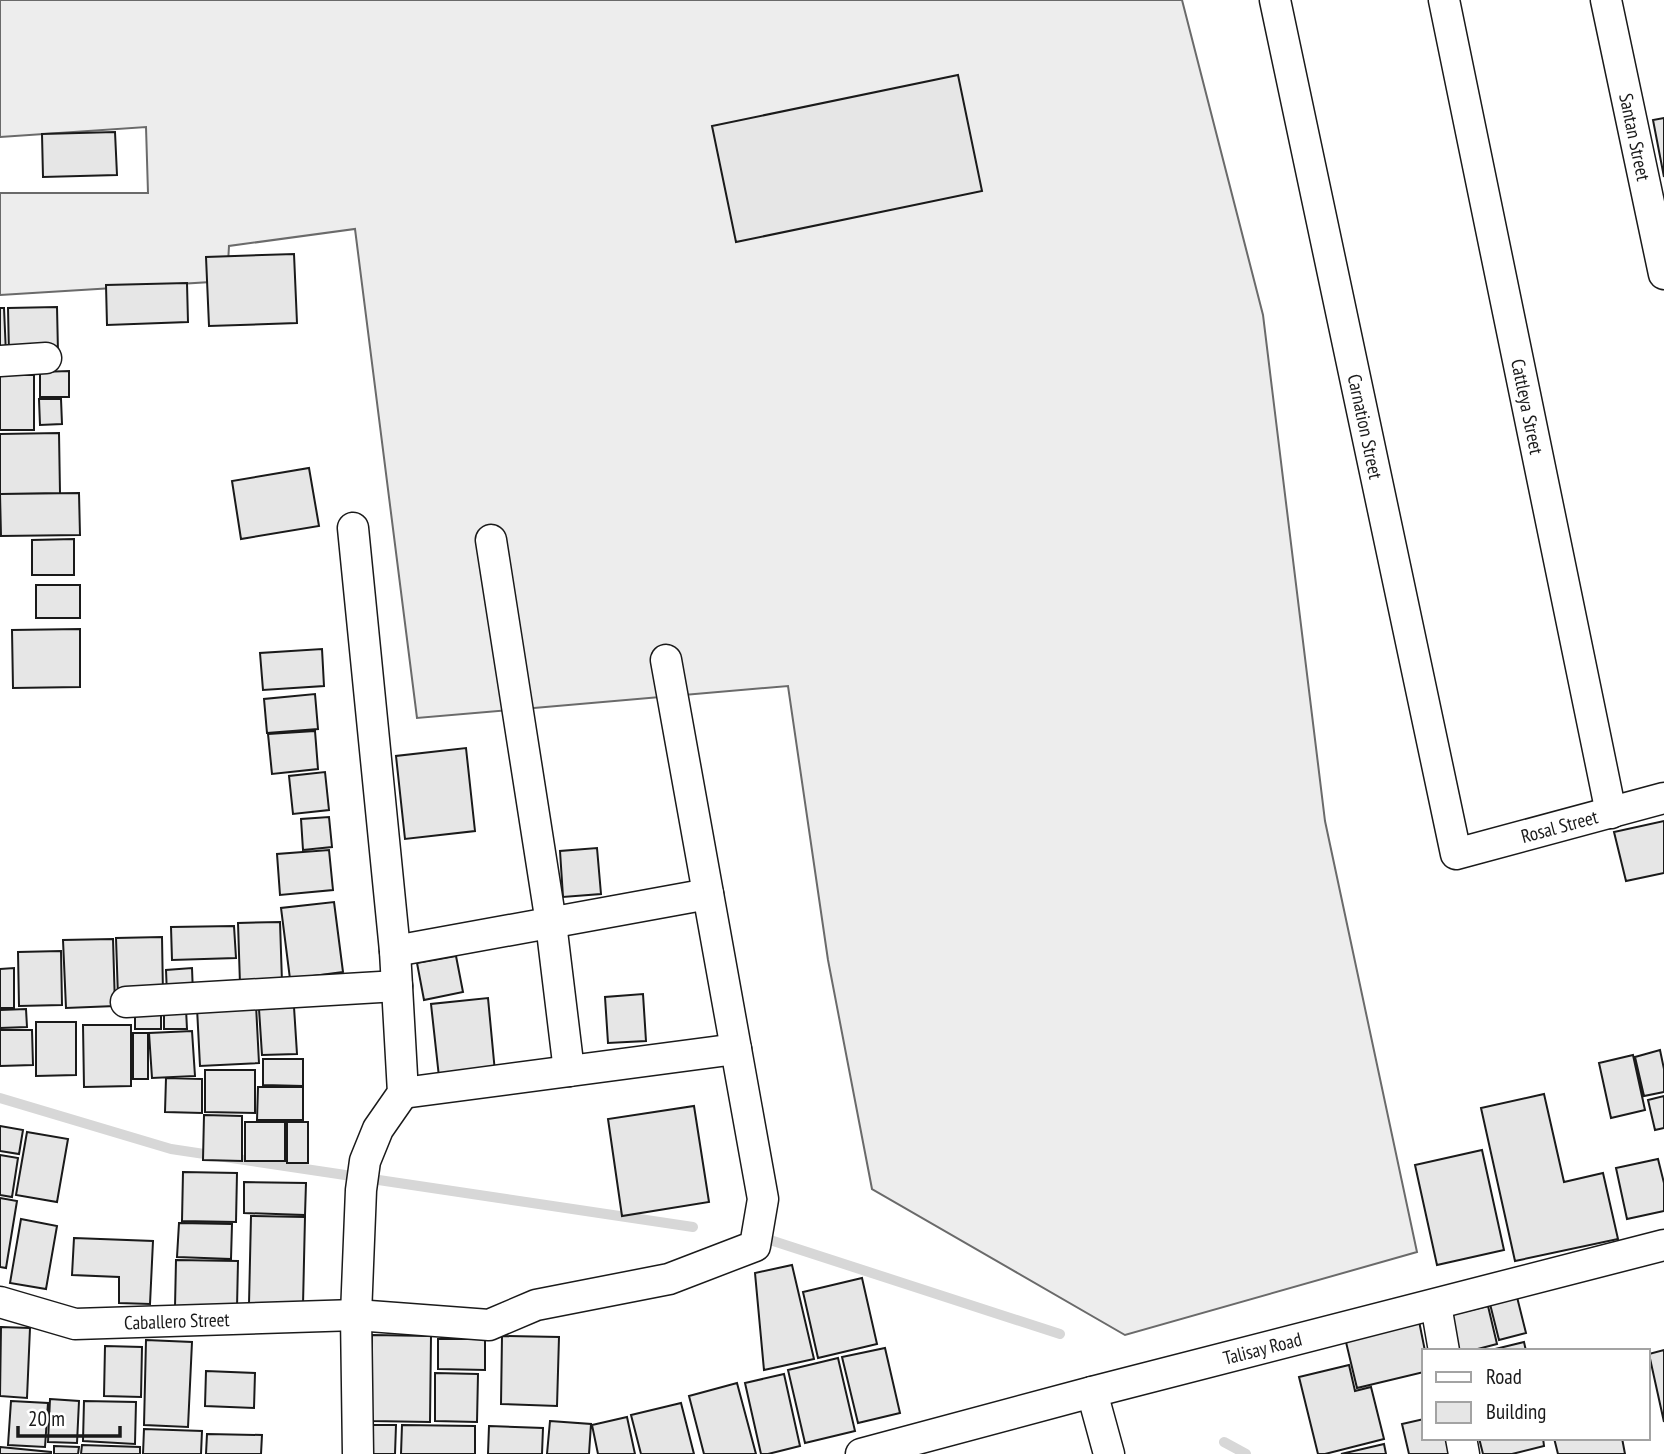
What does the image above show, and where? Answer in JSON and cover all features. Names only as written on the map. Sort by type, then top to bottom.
[{"type":"street","name":"Carnation Street","points":[[1275,0],[1456,854]]},
{"type":"street","name":"Cattleya Street","points":[[1444,0],[1611,813]]},
{"type":"street","name":"Santan Street","points":[[1605,0],[1664,274]]},
{"type":"street","points":[[0,361],[46,358]]},
{"type":"street","points":[[353,528],[395,951],[403,1093],[378,1129],[365,1161],[356,1315],[358,1454]]},
{"type":"street","points":[[491,540],[551,923],[569,1071]]},
{"type":"street","points":[[403,1093],[736,1049],[666,660]]},
{"type":"street","name":"Rosal Street","points":[[1456,854],[1664,798]]},
{"type":"street","points":[[395,951],[708,894]]},
{"type":"street","points":[[125,1002],[397,986]]},
{"type":"street","name":"Caballero Street","points":[[0,1302],[75,1324],[356,1315],[489,1325],[536,1305],[668,1279],[755,1246],[763,1199],[736,1049]]},
{"type":"street","name":"Talisay Road","points":[[861,1454],[1664,1245]]},
{"type":"street","points":[[1436,1305],[1444,1349]]},
{"type":"street","points":[[1092,1392],[1109,1454]]},
{"type":"shaded area","points":[[0,0],[1182,0],[1263,315],[1325,821],[1417,1252],[1125,1335],[872,1189],[828,960],[788,686],[417,718],[355,229],[229,246],[227,281],[0,295],[0,193],[148,193],[146,127],[0,137]]},
{"type":"building","points":[[958,75],[982,191],[736,242],[712,126]]},
{"type":"building","points":[[1664,118],[1664,177],[1653,120]]},
{"type":"building","points":[[115,132],[117,175],[43,177],[42,134]]},
{"type":"building","points":[[294,254],[297,323],[209,326],[206,257]]},
{"type":"building","points":[[187,283],[188,322],[107,325],[106,285]]},
{"type":"building","points":[[57,307],[58,352],[9,354],[8,308]]},
{"type":"building","points":[[0,308],[4,308],[6,354],[0,354]]},
{"type":"building","points":[[69,371],[69,397],[40,397],[40,372]]},
{"type":"building","points":[[0,375],[34,375],[34,430],[0,430]]},
{"type":"building","points":[[39,399],[61,399],[62,424],[40,425]]},
{"type":"building","points":[[59,433],[60,493],[0,494],[0,434]]},
{"type":"building","points":[[309,468],[319,526],[241,539],[232,481]]},
{"type":"building","points":[[79,493],[80,535],[1,536],[0,494]]},
{"type":"building","points":[[74,539],[74,575],[32,575],[32,540]]},
{"type":"building","points":[[36,585],[80,585],[80,618],[36,618]]},
{"type":"building","points":[[80,629],[80,687],[13,688],[12,630]]},
{"type":"building","points":[[322,649],[324,686],[263,690],[260,653]]},
{"type":"building","points":[[315,694],[318,729],[267,733],[264,699]]},
{"type":"building","points":[[315,731],[318,769],[272,774],[268,734]]},
{"type":"building","points":[[466,748],[475,831],[405,839],[396,756]]},
{"type":"building","points":[[325,772],[329,810],[293,814],[289,776]]},
{"type":"building","points":[[329,817],[332,847],[303,850],[301,819]]},
{"type":"building","points":[[1664,821],[1664,873],[1626,881],[1614,832]]},
{"type":"building","points":[[597,848],[601,894],[563,897],[560,851]]},
{"type":"building","points":[[329,850],[333,890],[280,895],[277,854]]},
{"type":"building","points":[[334,902],[343,972],[290,979],[281,908]]},
{"type":"building","points":[[280,922],[282,982],[240,984],[238,923]]},
{"type":"building","points":[[234,926],[236,958],[172,960],[171,927]]},
{"type":"building","points":[[162,937],[163,995],[118,997],[116,938]]},
{"type":"building","points":[[113,939],[115,1006],[66,1008],[63,940]]},
{"type":"building","points":[[61,951],[62,1005],[19,1006],[18,952]]},
{"type":"building","points":[[456,956],[463,992],[424,1000],[417,963]]},
{"type":"building","points":[[14,968],[14,1008],[0,1008],[0,969]]},
{"type":"building","points":[[192,968],[193,994],[167,995],[166,970]]},
{"type":"building","points":[[643,994],[646,1041],[608,1043],[605,997]]},
{"type":"building","points":[[488,998],[495,1072],[439,1077],[431,1004]]},
{"type":"building","points":[[256,1005],[259,1063],[200,1066],[197,1008]]},
{"type":"building","points":[[294,1007],[297,1054],[262,1055],[259,1009]]},
{"type":"building","points":[[161,1008],[161,1029],[135,1029],[135,1009]]},
{"type":"building","points":[[26,1009],[27,1027],[0,1028],[0,1010]]},
{"type":"building","points":[[164,1009],[186,1009],[187,1029],[164,1029]]},
{"type":"building","points":[[36,1022],[76,1022],[76,1075],[36,1076]]},
{"type":"building","points":[[83,1025],[131,1025],[131,1086],[84,1087]]},
{"type":"building","points":[[0,1030],[32,1030],[33,1065],[0,1066]]},
{"type":"building","points":[[192,1031],[195,1076],[152,1078],[149,1033]]},
{"type":"building","points":[[133,1033],[148,1033],[148,1079],[133,1079]]},
{"type":"building","points":[[1660,1050],[1664,1069],[1664,1092],[1644,1096],[1635,1057]]},
{"type":"building","points":[[1633,1055],[1645,1110],[1611,1118],[1599,1063]]},
{"type":"building","points":[[263,1059],[303,1059],[303,1086],[263,1085]]},
{"type":"building","points":[[205,1070],[255,1070],[255,1113],[205,1112]]},
{"type":"building","points":[[166,1078],[202,1079],[202,1113],[165,1112]]},
{"type":"building","points":[[258,1087],[303,1087],[303,1120],[257,1120]]},
{"type":"building","points":[[1544,1094],[1564,1182],[1603,1173],[1618,1239],[1515,1261],[1481,1108]]},
{"type":"building","points":[[1664,1096],[1664,1128],[1655,1130],[1648,1100]]},
{"type":"building","points":[[694,1106],[709,1202],[622,1216],[608,1119]]},
{"type":"building","points":[[204,1115],[242,1116],[242,1161],[203,1160]]},
{"type":"building","points":[[245,1122],[285,1122],[285,1161],[245,1161]]},
{"type":"building","points":[[287,1122],[308,1122],[308,1163],[287,1163]]},
{"type":"building","points":[[0,1126],[23,1130],[19,1154],[0,1151]]},
{"type":"building","points":[[27,1132],[68,1139],[57,1202],[16,1195]]},
{"type":"building","points":[[1482,1150],[1504,1250],[1437,1265],[1415,1165]]},
{"type":"building","points":[[0,1155],[18,1158],[12,1197],[0,1195]]},
{"type":"building","points":[[1658,1159],[1664,1183],[1664,1211],[1627,1219],[1616,1168]]},
{"type":"building","points":[[183,1172],[237,1173],[236,1222],[182,1221]]},
{"type":"building","points":[[244,1182],[306,1183],[305,1215],[244,1213]]},
{"type":"building","points":[[0,1198],[17,1201],[6,1268],[0,1267]]},
{"type":"building","points":[[251,1216],[305,1217],[303,1305],[249,1304]]},
{"type":"building","points":[[21,1219],[57,1226],[46,1289],[10,1283]]},
{"type":"building","points":[[179,1223],[232,1224],[231,1259],[177,1257]]},
{"type":"building","points":[[74,1238],[153,1241],[150,1304],[119,1303],[119,1277],[72,1275]]},
{"type":"building","points":[[176,1260],[238,1261],[237,1308],[175,1307]]},
{"type":"building","points":[[792,1265],[814,1359],[764,1370],[755,1273]]},
{"type":"building","points":[[862,1278],[877,1344],[818,1358],[803,1292]]},
{"type":"building","points":[[1517,1297],[1526,1333],[1499,1340],[1490,1304]]},
{"type":"building","points":[[1488,1306],[1497,1344],[1478,1349],[1449,1349],[1442,1317]]},
{"type":"building","points":[[1419,1321],[1425,1349],[1422,1349],[1422,1372],[1357,1388],[1345,1338]]},
{"type":"building","points":[[1,1327],[30,1328],[27,1398],[0,1396]]},
{"type":"building","points":[[372,1335],[431,1336],[430,1422],[371,1421]]},
{"type":"building","points":[[502,1336],[559,1337],[557,1406],[501,1404]]},
{"type":"building","points":[[438,1339],[485,1339],[485,1370],[438,1369]]},
{"type":"building","points":[[146,1340],[192,1342],[188,1427],[144,1425]]},
{"type":"building","points":[[1524,1342],[1526,1349],[1495,1349]]},
{"type":"building","points":[[105,1346],[142,1347],[141,1397],[104,1396]]},
{"type":"building","points":[[885,1348],[900,1413],[858,1423],[842,1357]]},
{"type":"building","points":[[1664,1350],[1664,1422],[1650,1359],[1650,1354]]},
{"type":"building","points":[[838,1358],[855,1431],[805,1443],[788,1370]]},
{"type":"building","points":[[1349,1365],[1355,1391],[1371,1387],[1384,1439],[1318,1454],[1299,1377]]},
{"type":"building","points":[[206,1371],[255,1373],[254,1408],[205,1406]]},
{"type":"building","points":[[435,1373],[478,1374],[477,1422],[435,1421]]},
{"type":"building","points":[[784,1374],[800,1446],[761,1454],[745,1383]]},
{"type":"building","points":[[737,1383],[756,1454],[704,1454],[689,1396]]},
{"type":"building","points":[[50,1399],[79,1401],[77,1443],[48,1442]]},
{"type":"building","points":[[11,1401],[48,1403],[45,1447],[8,1445]]},
{"type":"building","points":[[84,1401],[136,1402],[135,1444],[83,1441]]},
{"type":"building","points":[[681,1403],[694,1454],[641,1454],[631,1415]]},
{"type":"building","points":[[627,1417],[635,1454],[598,1454],[592,1425]]},
{"type":"building","points":[[1422,1419],[1422,1440],[1452,1440],[1455,1454],[1409,1454],[1402,1424]]},
{"type":"building","points":[[550,1421],[591,1424],[589,1454],[547,1454]]},
{"type":"building","points":[[369,1425],[396,1425],[395,1454],[369,1454]]},
{"type":"building","points":[[402,1425],[475,1426],[475,1454],[401,1454]]},
{"type":"building","points":[[489,1426],[543,1428],[542,1454],[488,1454]]},
{"type":"building","points":[[144,1429],[202,1431],[201,1454],[143,1454]]},
{"type":"building","points":[[207,1434],[262,1435],[261,1454],[206,1454]]},
{"type":"building","points":[[1480,1440],[1543,1440],[1544,1446],[1512,1454],[1483,1454]]},
{"type":"building","points":[[1554,1440],[1622,1440],[1625,1454],[1558,1454]]},
{"type":"building","points":[[1384,1444],[1386,1454],[1341,1454]]},
{"type":"building","points":[[82,1445],[140,1447],[140,1454],[81,1454]]},
{"type":"building","points":[[54,1446],[79,1447],[78,1454],[54,1454]]},
{"type":"building","points":[[0,1447],[51,1452],[51,1454],[0,1454]]},
{"type":"waterway","points":[[0,1098],[171,1149],[693,1227]]},
{"type":"waterway","points":[[767,1239],[1060,1334]]},
{"type":"waterway","points":[[1224,1442],[1246,1454]]}]
